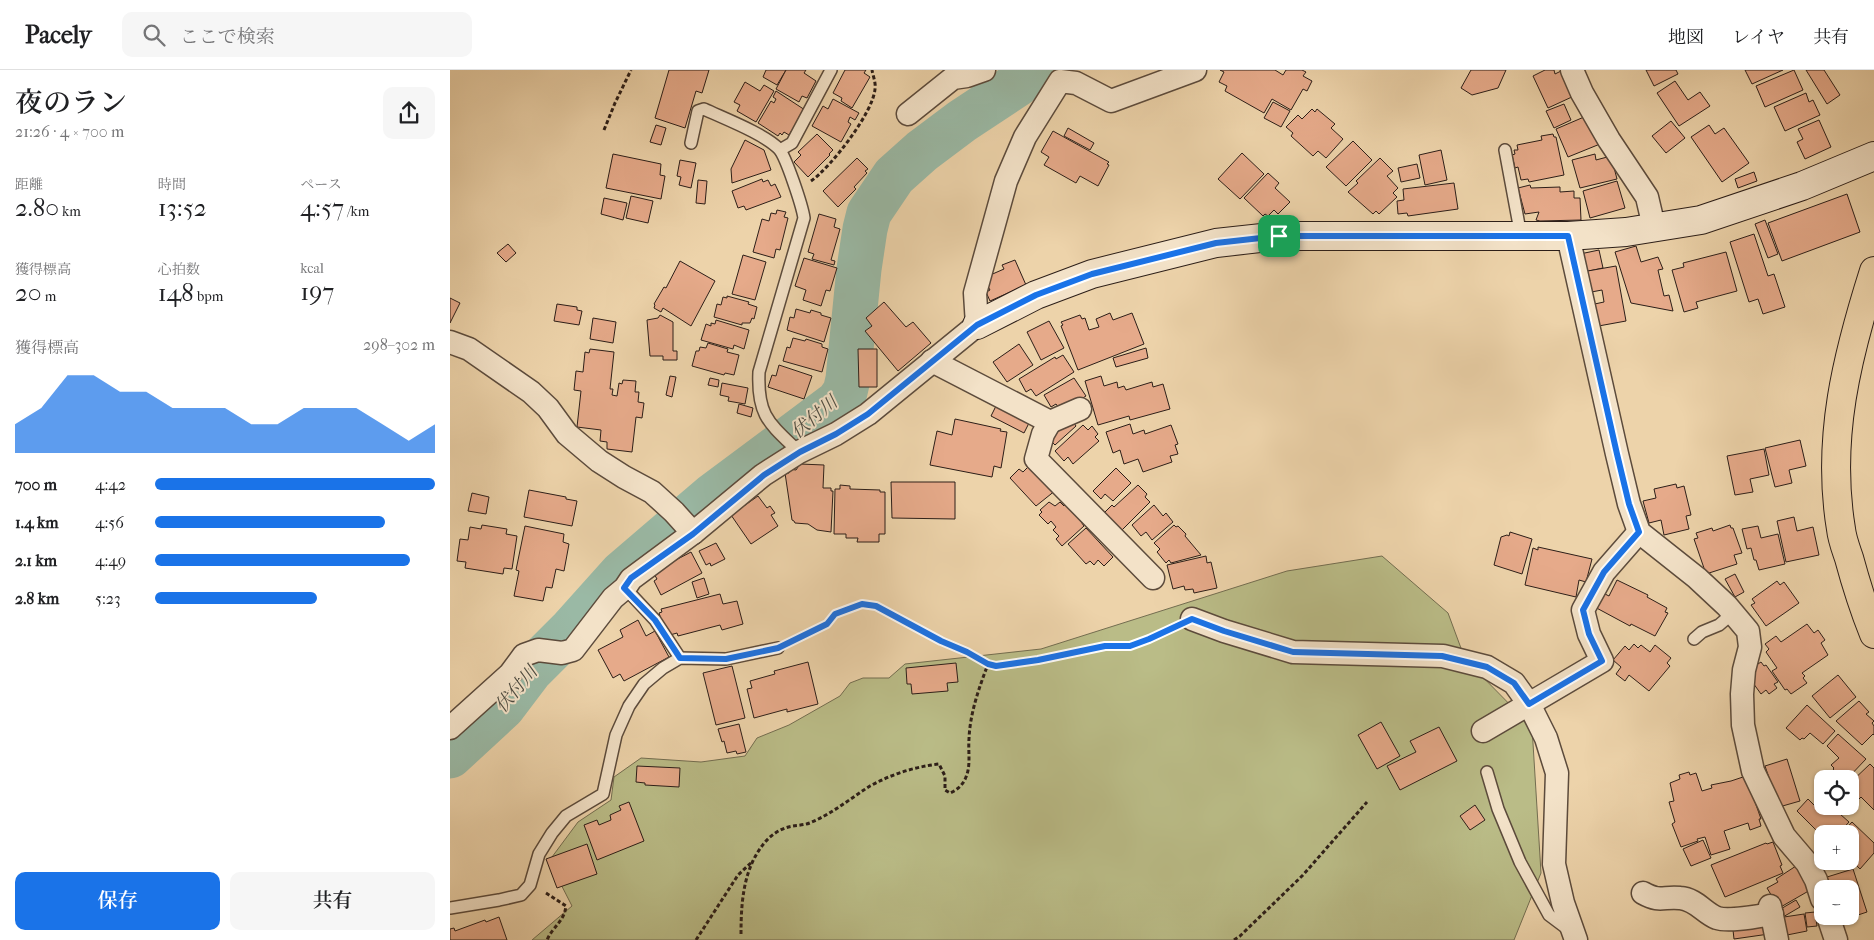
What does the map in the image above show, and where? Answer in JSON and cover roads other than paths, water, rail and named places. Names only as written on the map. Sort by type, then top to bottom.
[{"type":"main road","points":[[1874,271],[1858,322],[1845,375],[1838,414],[1836,452],[1837,495],[1841,530],[1860,596],[1874,634]]},
{"type":"street","points":[[908,114],[953,78],[968,76],[984,70]]},
{"type":"street","points":[[977,325],[975,292],[1006,182],[1025,137],[1056,77],[1076,83],[1111,101],[1195,70]]},
{"type":"street","points":[[1572,70],[1582,93],[1609,140],[1648,197],[1654,227]]},
{"type":"street","points":[[451,726],[510,674],[524,655],[538,650],[562,653],[573,650],[613,598],[685,524],[800,452],[836,434],[868,414],[977,325],[1036,295],[1092,274],[1216,243],[1279,236],[1568,236],[1626,232],[1701,220],[1802,186],[1874,156]]},
{"type":"street","points":[[1568,236],[1619,463],[1629,504],[1639,532],[1697,578],[1733,613],[1748,632],[1750,647],[1744,670],[1743,725],[1753,772],[1784,836],[1807,863],[1816,880]]},
{"type":"street","points":[[450,342],[469,349],[531,392],[548,408],[567,434],[600,461],[652,492],[685,524]]},
{"type":"street","points":[[932,361],[1050,422]]},
{"type":"street","points":[[1080,409],[1050,422],[1043,434],[1036,459],[1153,578]]},
{"type":"street","points":[[1483,730],[1602,661],[1589,634],[1583,610],[1604,572],[1639,532]]},
{"type":"street","points":[[1192,619],[1293,652],[1442,656],[1487,667],[1514,683],[1529,704],[1546,738],[1557,773],[1554,864],[1563,903],[1575,937]]},
{"type":"street","points":[[1643,893],[1654,899],[1680,898],[1690,900],[1718,919],[1743,918],[1771,910],[1777,940]]},
{"type":"street","points":[[1831,925],[1836,940]]},
{"type":"lane","points":[[780,150],[792,143],[831,70]]},
{"type":"lane","points":[[691,143],[698,111],[704,109],[769,141],[780,150],[796,190],[804,218],[758,372],[758,392],[763,413],[777,431],[800,452]]},
{"type":"lane","points":[[1505,150],[1521,236]]},
{"type":"lane","points":[[624,588],[655,620],[680,658]]},
{"type":"lane","points":[[1694,639],[1702,632],[1719,625],[1733,613]]},
{"type":"lane","points":[[450,908],[514,897],[520,895],[530,885],[539,854],[561,822],[566,816],[603,794],[616,735],[629,706],[644,684],[663,668],[680,658],[726,659],[778,648]]},
{"type":"lane","points":[[1487,772],[1498,809],[1520,862],[1549,915],[1575,937]]},
{"type":"waterway","name":"伏付川","points":[[450,756],[503,707],[531,670],[570,631],[622,573],[712,496],[838,402],[845,392],[848,379],[859,269],[869,213],[894,176],[922,151],[962,121],[1018,84],[1031,70]]}]
